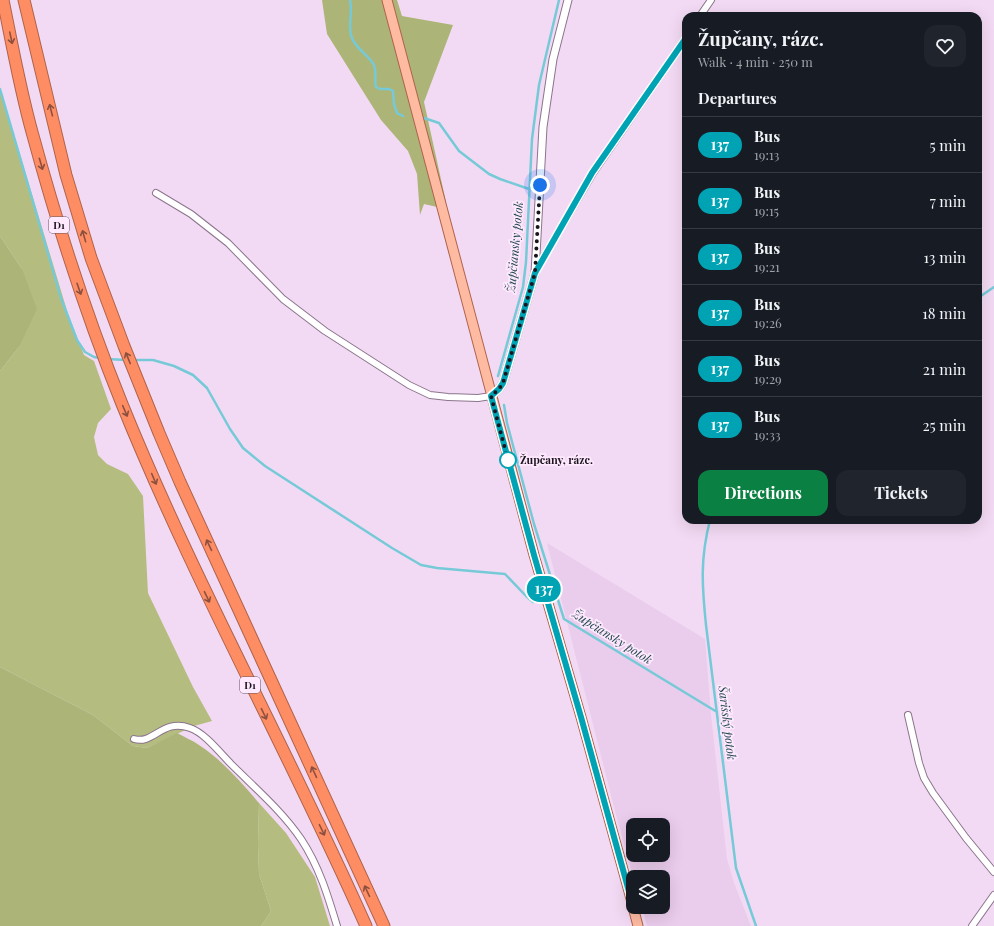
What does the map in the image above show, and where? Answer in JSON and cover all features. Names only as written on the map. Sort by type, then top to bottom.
[{"type":"highway","name":"D1","points":[[3,0],[32,131],[74,275],[106,363],[138,443],[193,568],[317,820],[366,926]]},
{"type":"highway","name":"D1","points":[[24,0],[66,175],[91,258],[124,346],[159,433],[384,926]]},
{"type":"main road","points":[[387,0],[534,555],[581,717],[626,881]]},
{"type":"main road","points":[[635,914],[638,926]]},
{"type":"street","points":[[156,193],[191,214],[228,244],[283,299],[325,331],[409,385],[430,395],[478,398],[491,396],[503,383],[535,273],[543,127],[553,59],[568,0]]},
{"type":"street","points":[[703,12],[711,0]]},
{"type":"street","points":[[535,273],[592,173],[682,44]]},
{"type":"street","points":[[908,715],[924,778],[966,838],[994,872]]},
{"type":"street","points":[[134,739],[144,740],[166,728],[174,726],[191,728],[204,737],[266,799],[301,839],[320,874],[337,926]]},
{"type":"street","points":[[972,926],[994,895]]},
{"type":"shaded area","points":[[547,543],[705,639],[711,715],[727,859],[734,883],[751,926],[647,926],[644,914],[670,914],[670,870],[631,870],[629,862],[670,862],[670,818],[626,818],[626,851]]},
{"type":"green space","points":[[322,0],[397,0],[402,16],[453,25],[424,102],[446,202],[437,207],[424,204],[420,215],[417,174],[408,151],[381,120],[327,34]]},
{"type":"green space","points":[[0,92],[68,314],[84,355],[94,361],[111,409],[98,423],[94,437],[98,455],[107,464],[128,474],[143,496],[148,593],[193,687],[212,721],[194,726],[147,748],[133,746],[93,715],[0,667],[0,371],[19,347],[22,269],[0,236]]},
{"type":"green space","points":[[0,236],[22,269],[37,309],[19,347],[0,371]]},
{"type":"green space","points":[[0,667],[93,715],[133,746],[147,748],[177,733],[194,742],[216,757],[259,803],[259,874],[271,911],[261,926],[0,926]]},
{"type":"green space","points":[[259,803],[286,833],[315,877],[330,926],[261,926],[271,911],[259,874]]},
{"type":"waterway","points":[[350,0],[350,31],[353,40],[358,48],[372,61],[374,65],[376,87],[393,91],[394,104],[397,113],[403,116]]},
{"type":"waterway","name":"Župčiansky potok","points":[[498,376],[523,287],[526,262],[532,139],[539,85],[559,0]]},
{"type":"waterway","points":[[0,89],[61,298],[77,340],[85,352],[94,357],[100,358]]},
{"type":"waterway","points":[[424,118],[439,123],[459,151],[489,174],[529,189]]},
{"type":"waterway","name":"Šarišský potok","points":[[982,295],[994,287]]},
{"type":"waterway","points":[[107,359],[126,360]]},
{"type":"waterway","points":[[133,360],[153,360],[174,366],[193,375],[207,388],[230,429],[243,448],[265,466],[392,548],[421,565],[437,568],[505,574],[533,602]]},
{"type":"waterway","name":"Župčiansky potok","points":[[504,405],[507,423],[534,524],[564,619],[717,712]]},
{"type":"waterway","name":"Šarišský potok","points":[[709,524],[703,560],[706,625],[736,868],[756,926]]},
{"type":"bus line","name":"137","points":[[626,881],[534,555],[491,396],[503,383],[535,273],[592,173],[682,44]]},
{"type":"place","name":"Župčany, rázc.","points":[[508,460]]},
{"type":"route","points":[[508,460],[491,396],[503,383],[535,273],[540,185]]}]
